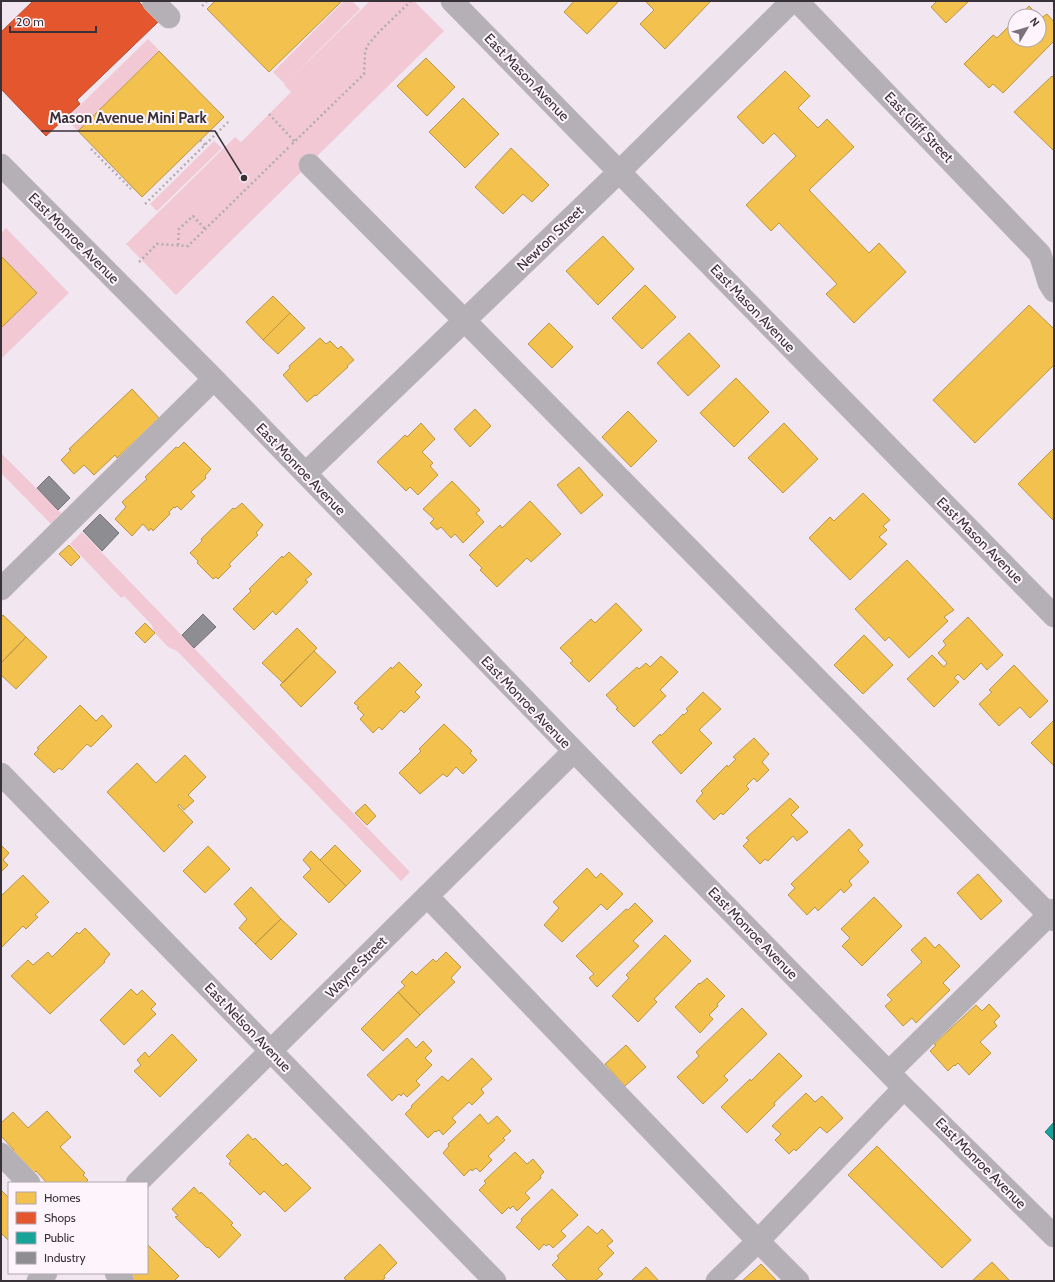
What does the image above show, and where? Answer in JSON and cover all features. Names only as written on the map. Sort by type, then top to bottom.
[{"type":"street","points":[[153,1],[169,17]]},
{"type":"street","name":"East Mason Avenue","points":[[452,1],[1054,616]]},
{"type":"street","name":"Newton Street","points":[[306,473],[620,171],[792,1]]},
{"type":"street","name":"East Cliff Street","points":[[798,1],[1047,253]]},
{"type":"street","name":"East Monroe Avenue","points":[[1,165],[306,473],[574,751],[904,1088],[1054,1236]]},
{"type":"street","points":[[310,165],[1052,915],[889,1072]]},
{"type":"street","points":[[1047,253],[1049,283],[1054,291]]},
{"type":"street","points":[[1,589],[69,531],[214,379]]},
{"type":"street","name":"Wayne Street","points":[[138,1182],[574,751]]},
{"type":"street","name":"East Nelson Avenue","points":[[1,774],[495,1281]]},
{"type":"street","points":[[427,896],[798,1281]]},
{"type":"street","points":[[717,1281],[758,1241],[904,1088]]},
{"type":"street","points":[[1,1154],[28,1182]]},
{"type":"path","points":[[202,6],[207,1]]},
{"type":"path","points":[[139,262],[157,244],[188,246],[364,74],[365,53],[367,46],[378,33],[411,1]]},
{"type":"path","points":[[269,114],[313,160],[310,165]]},
{"type":"path","points":[[145,204],[229,121]]},
{"type":"path","points":[[200,140],[205,145]]},
{"type":"path","points":[[91,149],[118,174],[131,189]]},
{"type":"path","points":[[178,245],[179,229],[193,216],[205,229]]},
{"type":"shaded area","points":[[344,1],[352,1],[360,9],[285,84],[273,72]]},
{"type":"shaded area","points":[[370,1],[414,1],[444,31],[176,295],[126,244],[235,137],[241,142],[291,92],[284,85]]},
{"type":"shaded area","points":[[148,39],[159,50],[78,131],[66,119]]},
{"type":"shaded area","points":[[214,141],[222,148],[157,211],[150,204]]},
{"type":"shaded area","points":[[6,228],[69,293],[1,359],[1,328],[37,293],[1,256],[1,233]]},
{"type":"shaded area","points":[[1,453],[64,516],[53,526],[1,473]]},
{"type":"shaded area","points":[[82,532],[410,872],[401,881],[177,651],[168,647],[154,632],[152,625],[124,596],[121,598],[70,544]]},
{"type":"building: Homes","points":[[215,1],[342,1],[269,72],[207,9]]},
{"type":"building: Homes","points":[[574,1],[619,1],[587,34],[564,12]]},
{"type":"building: Homes","points":[[645,1],[711,1],[665,49],[640,24],[654,10]]},
{"type":"building: Homes","points":[[937,1],[969,1],[946,23],[931,7]]},
{"type":"building: Homes","points":[[1047,14],[1054,22],[1054,41],[1003,93],[993,84],[989,88],[964,64],[993,35],[997,38],[1007,28],[1007,48],[1047,48]]},
{"type":"building: Homes","points":[[159,51],[224,117],[142,197],[78,131]]},
{"type":"building: Homes","points":[[426,58],[455,87],[427,116],[397,86]]},
{"type":"building: Homes","points":[[785,71],[810,96],[798,108],[818,128],[827,119],[854,147],[809,190],[869,253],[879,243],[906,272],[854,323],[826,294],[837,284],[779,223],[771,231],[746,205],[796,156],[774,133],[763,144],[737,117]]},
{"type":"building: Homes","points":[[1052,76],[1054,76],[1053,150],[1014,112]]},
{"type":"building: Homes","points":[[463,98],[499,134],[465,168],[429,132]]},
{"type":"building: Homes","points":[[511,148],[549,185],[532,202],[523,194],[503,214],[475,187]]},
{"type":"building: Homes","points":[[603,236],[634,269],[598,305],[566,271]]},
{"type":"building: Homes","points":[[1,256],[37,293],[1,328]]},
{"type":"building: Homes","points":[[645,285],[676,317],[642,349],[612,318]]},
{"type":"building: Homes","points":[[273,296],[290,313],[263,340],[246,322]]},
{"type":"building: Homes","points":[[1029,305],[1054,329],[1054,365],[975,443],[933,400]]},
{"type":"building: Homes","points":[[290,313],[305,328],[278,354],[263,340]]},
{"type":"building: Homes","points":[[549,323],[573,347],[552,368],[528,344]]},
{"type":"building: Homes","points":[[689,333],[720,366],[688,396],[657,363]]},
{"type":"building: Homes","points":[[320,338],[326,344],[330,341],[338,349],[341,346],[354,360],[316,396],[315,395],[307,402],[283,375],[290,368],[289,366]]},
{"type":"building: Homes","points":[[736,378],[769,412],[734,447],[700,413]]},
{"type":"building: Homes","points":[[132,389],[159,418],[117,458],[115,455],[94,475],[84,465],[74,474],[61,460],[71,450],[69,449]]},
{"type":"building: Homes","points":[[475,409],[491,426],[470,447],[454,429]]},
{"type":"building: Homes","points":[[628,411],[657,441],[631,467],[602,437]]},
{"type":"building: Homes","points":[[421,423],[435,439],[422,452],[433,463],[430,466],[438,475],[418,495],[410,487],[406,491],[377,462],[405,435],[407,437]]},
{"type":"building: Homes","points":[[784,423],[818,459],[783,493],[748,458]]},
{"type":"building: Homes","points":[[184,442],[211,469],[205,476],[206,478],[191,492],[195,496],[181,510],[177,506],[175,508],[174,507],[169,512],[170,514],[153,531],[151,528],[149,531],[143,524],[132,536],[115,519],[126,507],[122,502],[147,479],[145,477],[176,447],[178,448]]},
{"type":"building: Homes","points":[[1054,448],[1054,521],[1018,484]]},
{"type":"building: Homes","points":[[579,467],[603,495],[581,514],[557,485]]},
{"type":"building: Homes","points":[[452,481],[480,510],[476,513],[484,522],[463,543],[455,534],[451,538],[441,527],[437,530],[430,523],[434,519],[423,509]]},
{"type":"building: Homes","points":[[863,493],[890,520],[883,526],[887,530],[879,537],[887,544],[850,580],[809,538],[830,517],[834,521]]},
{"type":"building: Homes","points":[[530,501],[561,534],[531,562],[527,558],[497,587],[480,570],[482,568],[469,555],[500,525],[502,528]]},
{"type":"building: Homes","points":[[242,503],[263,525],[256,533],[258,535],[229,564],[231,566],[218,579],[216,577],[213,579],[197,563],[198,561],[190,553],[202,541],[201,539],[233,508],[235,509]]},
{"type":"building: Homes","points":[[69,545],[80,557],[71,566],[59,554]]},
{"type":"building: Homes","points":[[289,552],[312,574],[305,580],[308,582],[276,615],[273,611],[254,630],[233,609],[251,591],[249,589],[282,556],[283,558]]},
{"type":"building: Homes","points":[[907,560],[954,610],[944,617],[948,621],[909,658],[889,637],[885,641],[855,609]]},
{"type":"building: Homes","points":[[616,603],[642,630],[589,682],[570,663],[573,661],[560,648],[591,619],[595,623]]},
{"type":"building: Homes","points":[[3,615],[26,637],[1,663],[1,618]]},
{"type":"building: Homes","points":[[968,617],[1003,655],[987,670],[981,663],[964,680],[958,674],[954,678],[959,682],[934,707],[907,679],[932,655],[944,667],[947,663],[938,653],[946,645],[943,641]]},
{"type":"building: Homes","points":[[145,623],[155,633],[145,643],[135,633]]},
{"type":"building: Homes","points":[[297,628],[317,648],[283,683],[262,663]]},
{"type":"building: Homes","points":[[864,635],[893,665],[863,694],[834,665]]},
{"type":"building: Homes","points":[[26,637],[47,657],[16,689],[1,675],[1,663]]},
{"type":"building: Homes","points":[[314,651],[336,672],[301,707],[280,685]]},
{"type":"building: Homes","points":[[661,656],[678,672],[660,690],[666,696],[634,727],[616,709],[618,708],[606,695],[637,667],[639,669],[646,663],[650,667]]},
{"type":"building: Homes","points":[[399,662],[422,685],[415,692],[420,697],[404,713],[401,710],[382,730],[379,727],[373,733],[360,719],[364,715],[357,708],[359,707],[354,703],[391,667],[392,669]]},
{"type":"building: Homes","points":[[1014,665],[1048,701],[1030,718],[1020,707],[999,726],[979,704],[992,692],[989,690]]},
{"type":"building: Homes","points":[[703,692],[721,709],[699,730],[712,743],[681,774],[652,742],[660,734],[661,736],[683,714],[684,715],[688,711],[686,709]]},
{"type":"building: Homes","points":[[80,705],[96,721],[102,715],[112,726],[91,747],[87,744],[62,770],[59,768],[54,773],[34,754],[39,749],[37,748]]},
{"type":"building: Homes","points":[[1054,720],[1054,766],[1031,743]]},
{"type":"building: Homes","points":[[444,724],[472,751],[470,753],[477,760],[463,774],[456,767],[447,777],[443,774],[420,794],[399,773],[421,751],[419,749]]},
{"type":"building: Homes","points":[[754,738],[769,754],[762,762],[769,770],[757,782],[754,778],[746,786],[749,789],[723,815],[721,813],[714,820],[696,801],[703,793],[701,791],[727,765],[728,767],[736,759],[733,757]]},
{"type":"building: Homes","points":[[185,755],[206,777],[188,795],[194,801],[184,810],[179,804],[178,806],[193,822],[164,852],[107,792],[137,763],[156,783]]},
{"type":"building: Homes","points":[[790,798],[799,807],[791,815],[808,832],[797,841],[793,836],[768,861],[765,859],[760,864],[743,846],[749,840],[746,838]]},
{"type":"building: Homes","points":[[365,804],[376,816],[367,825],[355,813]]},
{"type":"building: Homes","points":[[849,829],[863,845],[858,850],[869,862],[849,881],[852,885],[844,893],[841,889],[818,911],[815,907],[807,915],[788,895],[795,888],[791,884]]},
{"type":"building: Homes","points":[[1,845],[9,853],[3,860],[8,865],[1,872]]},
{"type":"building: Homes","points":[[335,845],[361,871],[346,886],[320,860]]},
{"type":"building: Homes","points":[[208,846],[230,869],[205,893],[183,871]]},
{"type":"building: Homes","points":[[311,851],[346,886],[329,903],[303,877],[311,869],[303,860]]},
{"type":"building: Homes","points":[[587,868],[596,878],[601,873],[623,894],[607,910],[601,904],[562,942],[544,925],[559,908],[553,902]]},
{"type":"building: Homes","points":[[978,874],[1002,901],[981,920],[957,893]]},
{"type":"building: Homes","points":[[23,875],[49,902],[35,915],[38,917],[26,929],[23,926],[1,948],[1,896]]},
{"type":"building: Homes","points":[[251,887],[281,919],[255,944],[239,928],[247,919],[234,904]]},
{"type":"building: Homes","points":[[874,897],[902,926],[862,966],[842,946],[850,938],[841,929]]},
{"type":"building: Homes","points":[[635,903],[653,921],[633,941],[639,946],[597,987],[589,978],[594,974],[576,956],[626,909],[628,910]]},
{"type":"building: Homes","points":[[281,919],[297,934],[271,960],[255,944]]},
{"type":"building: Homes","points":[[85,928],[110,954],[104,961],[105,962],[50,1014],[11,976],[28,960],[33,965],[48,952],[52,957],[77,932],[79,934]]},
{"type":"building: Homes","points":[[665,935],[691,961],[654,999],[657,1002],[638,1022],[612,996],[629,978],[626,975]]},
{"type":"building: Homes","points":[[925,937],[935,948],[939,944],[960,966],[943,983],[950,990],[916,1023],[912,1018],[903,1026],[885,1006],[892,1000],[887,995],[922,962],[911,950]]},
{"type":"building: Homes","points":[[446,952],[461,967],[451,978],[455,982],[420,1015],[398,992],[405,986],[401,982],[412,971],[416,975],[433,959],[436,962]]},
{"type":"building: Homes","points":[[707,978],[725,996],[709,1015],[713,1019],[700,1033],[675,1007],[699,983],[700,984]]},
{"type":"building: Homes","points":[[131,989],[137,995],[142,990],[156,1004],[151,1009],[156,1014],[124,1045],[100,1020]]},
{"type":"building: Homes","points":[[398,992],[420,1015],[383,1051],[361,1029]]},
{"type":"building: Homes","points":[[989,1004],[1000,1016],[994,1022],[997,1026],[980,1042],[991,1053],[969,1075],[958,1063],[948,1071],[930,1051],[936,1045],[934,1044],[976,1005],[982,1011]]},
{"type":"building: Homes","points":[[742,1008],[767,1034],[724,1076],[728,1080],[703,1104],[677,1077],[699,1056],[696,1052]]},
{"type":"building: Homes","points":[[172,1034],[197,1060],[160,1097],[134,1071],[141,1065],[137,1060],[145,1052],[149,1057]]},
{"type":"building: Homes","points":[[407,1038],[416,1048],[423,1041],[432,1051],[425,1058],[432,1065],[416,1081],[420,1085],[407,1097],[403,1093],[401,1096],[399,1094],[392,1101],[367,1075]]},
{"type":"building: Homes","points":[[626,1045],[646,1067],[625,1086],[605,1064]]},
{"type":"building: Homes","points":[[779,1053],[802,1076],[774,1103],[775,1105],[747,1133],[721,1107],[750,1079],[751,1081]]},
{"type":"building: Homes","points":[[472,1058],[492,1079],[481,1089],[484,1093],[472,1105],[469,1102],[452,1118],[456,1122],[443,1135],[439,1130],[436,1132],[435,1131],[428,1138],[405,1114],[412,1107],[411,1106],[442,1076],[448,1081]]},
{"type":"building: Homes","points":[[806,1093],[815,1102],[822,1096],[843,1118],[827,1133],[820,1127],[796,1151],[794,1149],[789,1154],[775,1140],[781,1134],[772,1126]]},
{"type":"building: Homes","points":[[47,1111],[71,1137],[60,1147],[85,1173],[83,1175],[88,1180],[86,1182],[46,1182],[36,1171],[33,1174],[12,1152],[14,1150],[1,1136],[1,1123],[13,1112],[28,1128]]},
{"type":"building: Homes","points":[[480,1114],[488,1124],[497,1116],[511,1131],[503,1138],[505,1140],[488,1156],[492,1160],[480,1172],[476,1168],[472,1171],[471,1169],[464,1176],[443,1153],[449,1146],[448,1144]]},
{"type":"building: Homes","points":[[248,1134],[253,1140],[255,1138],[283,1166],[286,1163],[311,1188],[285,1212],[264,1191],[260,1195],[229,1164],[231,1161],[226,1156]]},
{"type":"building: Homes","points":[[877,1146],[971,1240],[942,1268],[848,1175]]},
{"type":"building: Homes","points":[[515,1152],[527,1164],[533,1159],[544,1172],[540,1176],[541,1178],[525,1193],[530,1198],[517,1211],[513,1206],[510,1209],[509,1207],[502,1214],[479,1190],[486,1183],[484,1181]]},
{"type":"building: Homes","points":[[194,1187],[233,1223],[231,1225],[241,1235],[219,1258],[175,1217],[178,1216],[172,1209]]},
{"type":"building: Homes","points":[[552,1189],[578,1215],[561,1231],[566,1236],[553,1248],[549,1244],[546,1246],[544,1244],[539,1250],[516,1227],[522,1221],[521,1219]]},
{"type":"building: Homes","points":[[1,1190],[8,1197],[8,1240],[1,1233]]},
{"type":"building: Homes","points":[[588,1226],[597,1234],[602,1229],[613,1241],[607,1246],[614,1253],[598,1269],[603,1274],[595,1281],[568,1281],[552,1265],[559,1258],[557,1256]]},
{"type":"building: Homes","points":[[380,1244],[397,1263],[384,1276],[385,1278],[381,1281],[345,1281],[346,1280],[344,1278]]},
{"type":"building: Homes","points":[[148,1245],[179,1276],[174,1281],[133,1281],[125,1274],[148,1274]]},
{"type":"building: Homes","points":[[992,1262],[1010,1281],[972,1281]]},
{"type":"building: Homes","points":[[761,1264],[777,1281],[742,1281]]},
{"type":"building: Homes","points":[[646,1267],[659,1281],[631,1281]]},
{"type":"building: Shops","points":[[33,1],[138,1],[158,22],[77,100],[80,104],[46,136],[1,89],[1,32]]},
{"type":"building: Public","points":[[1054,1122],[1054,1141],[1045,1132]]},
{"type":"building: Industry","points":[[49,476],[70,498],[58,510],[37,488]]},
{"type":"building: Industry","points":[[100,514],[119,533],[102,551],[83,531]]},
{"type":"building: Industry","points":[[203,614],[216,627],[194,648],[182,635]]},
{"type":"place","name":"Mason Avenue Mini Park","points":[[244,178]]}]
